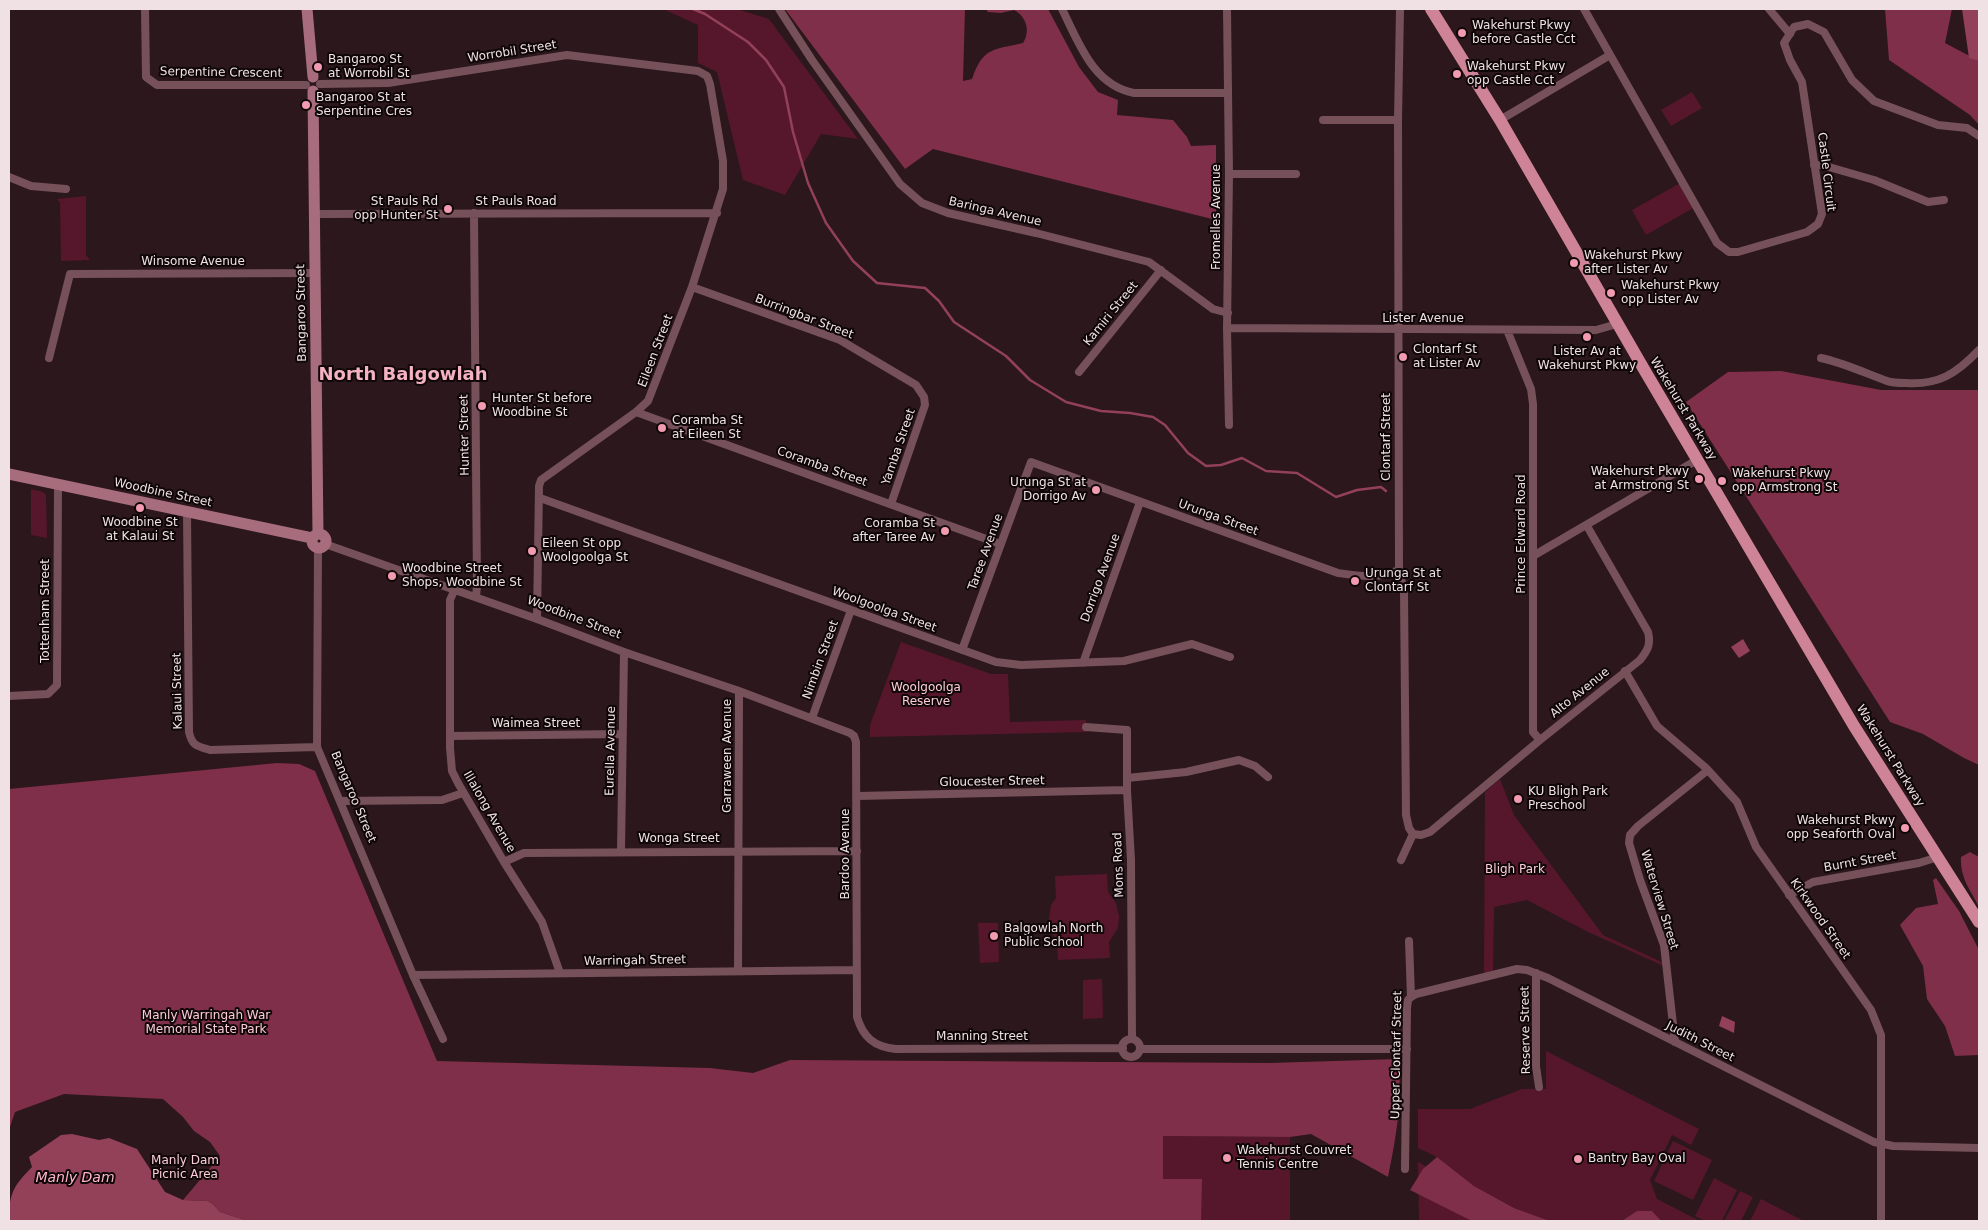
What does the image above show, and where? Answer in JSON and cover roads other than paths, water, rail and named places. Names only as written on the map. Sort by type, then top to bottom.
[{"type":"main road","name":"Wakehurst Parkway","points":[[1431,9],[1500,120],[1617,324],[1854,726],[1979,922]]},
{"type":"street","name":"Serpentine Crescent","points":[[144,9],[146,77],[157,85],[313,84]]},
{"type":"street","name":"Bangaroo Street","points":[[307,9],[313,84],[316,272],[319,541],[317,747],[413,975],[443,1039]]},
{"type":"street","name":"Baringa Avenue","points":[[779,9],[812,60],[900,184],[922,203],[948,214],[1036,233],[1149,262],[1213,309],[1228,313]]},
{"type":"street","points":[[1062,9],[1088,59],[1098,73],[1110,84],[1121,90],[1134,93],[1227,93]]},
{"type":"street","name":"Fromelles Avenue","points":[[1227,9],[1227,93],[1230,174],[1227,328],[1229,426]]},
{"type":"street","name":"Clontarf Street","points":[[1400,9],[1398,120],[1399,570],[1404,592],[1406,815],[1409,828],[1413,834]]},
{"type":"street","points":[[1500,120],[1610,55],[1584,9]]},
{"type":"street","points":[[1769,9],[1790,34],[1794,27],[1808,24],[1824,32],[1852,80],[1874,102],[1938,125],[1967,128],[1979,136]]},
{"type":"street","name":"Castle Circuit","points":[[1610,55],[1717,243],[1729,252],[1738,252],[1808,232],[1818,224],[1822,214],[1802,82],[1790,60],[1784,43],[1790,34]]},
{"type":"street","name":"Worrobil Street","points":[[313,84],[388,84],[567,55],[698,71],[707,76]]},
{"type":"street","name":"Eileen Street","points":[[537,619],[540,486],[545,476],[645,404],[651,394],[692,287],[717,213],[723,189],[723,160],[707,76]]},
{"type":"street","points":[[1324,120],[1398,120]]},
{"type":"street","points":[[1814,165],[1822,165],[1874,180],[1928,202],[1944,200]]},
{"type":"street","points":[[1230,174],[1296,174]]},
{"type":"street","points":[[9,177],[30,186],[66,189]]},
{"type":"street","name":"Hunter Street","points":[[474,213],[478,586],[476,597]]},
{"type":"street","name":"St Pauls Road","points":[[315,214],[717,213]]},
{"type":"street","name":"Kamiri Street","points":[[1079,372],[1161,270]]},
{"type":"street","name":"Winsome Avenue","points":[[49,358],[70,274],[316,272]]},
{"type":"street","name":"Burringbar Street","points":[[692,287],[840,340],[916,385],[924,397]]},
{"type":"street","name":"Lister Avenue","points":[[1227,328],[1596,330],[1617,324]]},
{"type":"street","name":"Prince Edward Road","points":[[1507,330],[1531,389],[1533,404],[1533,732],[1540,740]]},
{"type":"street","points":[[1821,358],[1838,361],[1889,382],[1919,384],[1934,382],[1946,377],[1979,350]]},
{"type":"street","name":"Yamba Street","points":[[891,504],[925,405],[924,397]]},
{"type":"street","name":"Coramba Street","points":[[636,412],[1000,544]]},
{"type":"street","points":[[1533,556],[1697,460]]},
{"type":"street","name":"Urunga Street","points":[[1031,462],[1338,573],[1357,576],[1384,576],[1399,570]]},
{"type":"street","name":"Taree Avenue","points":[[962,650],[1031,462]]},
{"type":"street","name":"Woodbine Street","points":[[9,474],[319,541],[812,718]]},
{"type":"street","name":"Tottenham Street","points":[[9,696],[48,694],[57,685],[58,484]]},
{"type":"street","name":"Woolgoolga Street","points":[[540,498],[996,662],[1012,664],[1124,661],[1192,644],[1230,657]]},
{"type":"street","name":"Dorrigo Avenue","points":[[1083,663],[1140,502]]},
{"type":"street","name":"Kalaui Street","points":[[187,512],[189,732],[191,740],[197,746],[210,750],[317,747]]},
{"type":"street","name":"Alto Avenue","points":[[1413,834],[1421,835],[1430,832],[1640,660],[1647,652],[1650,642],[1648,632],[1587,526]]},
{"type":"street","name":"Illalong Avenue","points":[[454,590],[450,600],[450,759],[452,771],[504,862],[542,922],[560,973]]},
{"type":"street","name":"Nimbin Street","points":[[812,718],[851,610]]},
{"type":"street","name":"Eurella Avenue","points":[[621,851],[624,652]]},
{"type":"street","name":"Kirkwood Street","points":[[1625,671],[1657,726],[1708,770],[1737,802],[1756,847],[1871,1010],[1881,1035],[1881,1221]]},
{"type":"street","name":"Garraween Avenue","points":[[738,971],[739,691]]},
{"type":"street","name":"Bardoo Avenue","points":[[812,718],[850,733],[854,736],[856,742],[857,1017]]},
{"type":"street","name":"Mons Road","points":[[1086,727],[1126,730],[1131,860],[1132,1039]]},
{"type":"street","name":"Waimea Street","points":[[450,736],[622,734]]},
{"type":"street","points":[[1127,778],[1186,772],[1239,760],[1255,766],[1268,776]]},
{"type":"street","name":"Waterview Street","points":[[1675,1042],[1664,945],[1640,880],[1629,843],[1630,835],[1638,826],[1708,770]]},
{"type":"street","name":"Gloucester Street","points":[[857,796],[1127,790]]},
{"type":"street","points":[[340,802],[442,800],[463,793]]},
{"type":"street","points":[[1401,860],[1413,834]]},
{"type":"street","name":"Wonga Street","points":[[504,862],[524,852],[857,851]]},
{"type":"street","name":"Burnt Street","points":[[1789,895],[1813,882],[1919,863],[1938,857]]},
{"type":"street","name":"Upper Clontarf Street","points":[[1405,1169],[1407,1008],[1408,1000],[1411,997],[1409,941]]},
{"type":"street","name":"Warringah Street","points":[[413,975],[857,970]]},
{"type":"street","name":"Judith Street","points":[[1411,997],[1416,994],[1510,971],[1527,970],[1882,1144],[1894,1146],[1979,1148]]},
{"type":"street","name":"Reserve Street","points":[[1536,973],[1536,1066],[1539,1088]]},
{"type":"street","name":"Manning Street","points":[[857,1017],[860,1029],[868,1039],[884,1048],[1123,1048]]},
{"type":"street","points":[[1132,1039],[1137,1041],[1140,1049],[1136,1055],[1130,1056],[1126,1054],[1123,1048],[1124,1042],[1132,1039]]},
{"type":"street","points":[[1140,1049],[1407,1048]]},
{"type":"water","points":[[1962,9],[1979,9],[1979,61],[1969,58]]},
{"type":"water","points":[[1743,639],[1750,651],[1739,658],[1731,647]]},
{"type":"water","points":[[1722,1016],[1735,1022],[1734,1033],[1719,1026]]},
{"type":"water","name":"Manly Dam","points":[[72,1134],[99,1140],[109,1138],[137,1149],[165,1192],[183,1200],[207,1201],[213,1204],[220,1212],[248,1221],[9,1221],[13,1191],[32,1167],[29,1157],[61,1135]]},
{"type":"waterway","points":[[693,9],[705,14],[748,42],[766,60],[784,87],[793,132],[808,183],[826,223],[853,261],[877,283],[925,288],[939,301],[954,322],[1006,356],[1030,380],[1066,402],[1101,411],[1153,417],[1165,425],[1188,453],[1206,466],[1221,465],[1242,458],[1266,471],[1297,473],[1336,497],[1357,490],[1381,487],[1386,491]]},
{"type":"place","name":"Wakehurst Pkwy before Castle Cct","points":[[1462,33]]},
{"type":"place","name":"Bangaroo St at Worrobil St","points":[[318,67]]},
{"type":"place","name":"Wakehurst Pkwy opp Castle Cct","points":[[1457,74]]},
{"type":"place","name":"Bangaroo St at Serpentine Cres","points":[[306,105]]},
{"type":"place","name":"St Pauls Rd opp Hunter St","points":[[448,209]]},
{"type":"place","name":"Wakehurst Pkwy after Lister Av","points":[[1574,263]]},
{"type":"place","name":"Wakehurst Pkwy opp Lister Av","points":[[1611,293]]},
{"type":"place","name":"Lister Av at Wakehurst Pkwy","points":[[1587,337]]},
{"type":"place","name":"Clontarf St at Lister Av","points":[[1403,357]]},
{"type":"place","name":"Hunter St before Woodbine St","points":[[482,406]]},
{"type":"place","name":"Coramba St at Eileen St","points":[[662,428]]},
{"type":"place","name":"Wakehurst Pkwy at Armstrong St","points":[[1699,479]]},
{"type":"place","name":"Wakehurst Pkwy opp Armstrong St","points":[[1722,481]]},
{"type":"place","name":"Urunga St at Dorrigo Av","points":[[1096,490]]},
{"type":"place","name":"Woodbine St at Kalaui St","points":[[140,508]]},
{"type":"place","name":"Coramba St after Taree Av","points":[[945,531]]},
{"type":"place","name":"Eileen St opp Woolgoolga St","points":[[532,551]]},
{"type":"place","name":"Woodbine Street Shops, Woodbine St","points":[[392,576]]},
{"type":"place","name":"Urunga St at Clontarf St","points":[[1355,581]]},
{"type":"place","name":"KU Bligh Park Preschool","points":[[1518,799]]},
{"type":"place","name":"Wakehurst Pkwy opp Seaforth Oval","points":[[1905,828]]},
{"type":"place","name":"Balgowlah North Public School","points":[[994,936]]},
{"type":"place","name":"Wakehurst Couvret Tennis Centre","points":[[1227,1158]]},
{"type":"place","name":"Bantry Bay Oval","points":[[1578,1159]]},
{"type":"district","name":"North Balgowlah","points":[[403,375]]},
{"type":"park label","name":"Woolgoolga Reserve","points":[[926,695]]},
{"type":"park label","name":"Bligh Park","points":[[1515,870]]},
{"type":"park label","name":"Manly Warringah War Memorial State Park","points":[[206,1023]]},
{"type":"park label","name":"Manly Dam Picnic Area","points":[[185,1168]]}]
